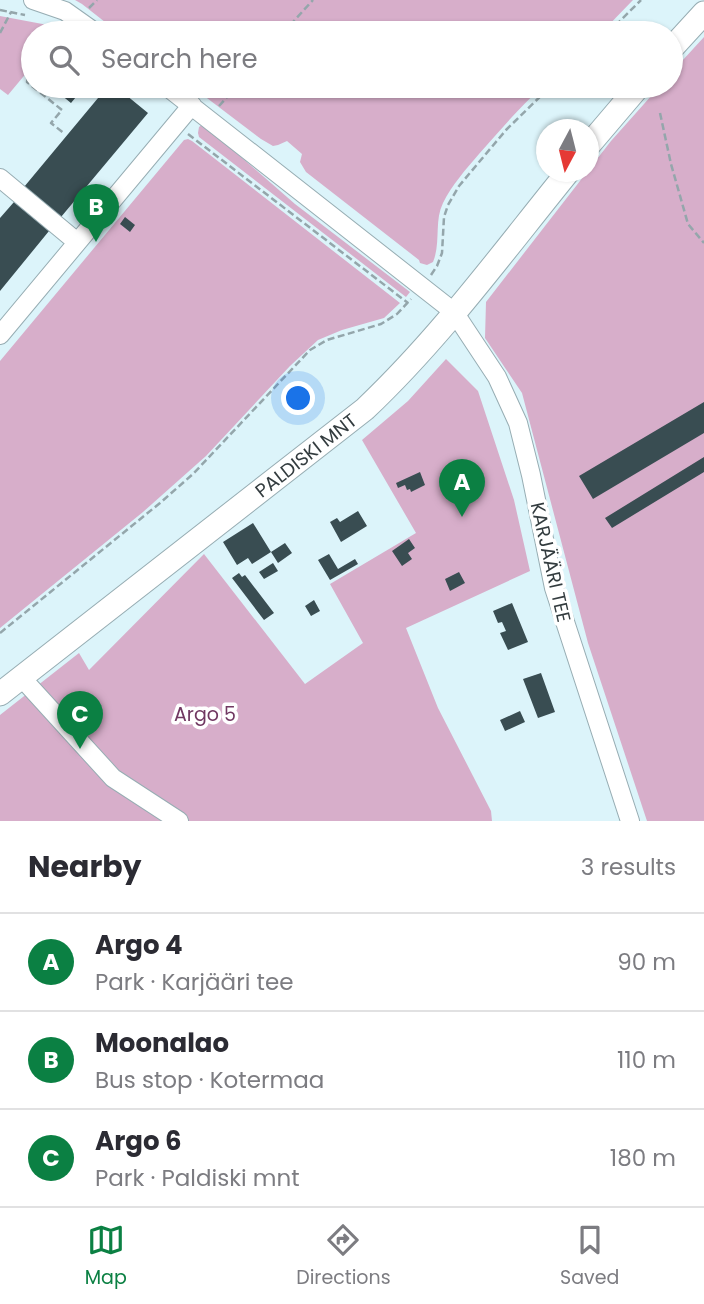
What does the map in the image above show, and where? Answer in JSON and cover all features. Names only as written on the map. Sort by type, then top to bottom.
[{"type":"main road","points":[[683,36],[704,13]]},
{"type":"main road","points":[[599,134],[629,98]]},
{"type":"main road","name":"PALDISKI MNT","points":[[0,694],[365,409],[425,348],[560,182]]},
{"type":"street","points":[[33,0],[65,11],[79,21]]},
{"type":"street","name":"KARJÄÄRI TEE","points":[[175,98],[192,105],[454,312],[497,377],[518,423],[554,588],[630,821]]},
{"type":"street","points":[[0,335],[192,105]]},
{"type":"street","points":[[0,178],[77,242]]},
{"type":"street","points":[[21,677],[113,778],[179,821]]},
{"type":"path","points":[[294,21],[313,0]]},
{"type":"path","points":[[620,21],[641,0]]},
{"type":"path","points":[[0,33],[11,12]]},
{"type":"path","points":[[47,98],[62,110],[51,122],[65,134]]},
{"type":"path","points":[[217,108],[226,98]]},
{"type":"path","points":[[0,633],[185,481],[310,351],[327,340],[381,324],[408,303],[437,266],[442,253],[444,217],[459,186],[506,130],[539,98]]},
{"type":"path","points":[[660,113],[688,223],[704,243]]},
{"type":"path","points":[[176,125],[408,303]]},
{"type":"green space","points":[[75,0],[633,0],[613,21],[104,21]]},
{"type":"green space","points":[[0,16],[26,21],[21,21],[21,79],[8,95],[0,89]]},
{"type":"green space","points":[[704,37],[704,821],[647,821],[588,643],[522,393],[485,338],[486,302],[579,182],[599,182],[599,156],[649,98],[683,98],[683,60]]},
{"type":"green space","points":[[207,98],[530,98],[464,171],[451,190],[440,210],[433,262],[427,265],[420,263],[306,172],[300,162],[302,154],[287,141],[273,146]]},
{"type":"green space","points":[[203,124],[295,204],[410,292],[406,297],[199,137],[199,127]]},
{"type":"green space","points":[[188,139],[400,303],[384,318],[318,340],[206,456],[143,512],[0,628],[0,361],[184,140]]},
{"type":"green space","name":"Argo 5","points":[[446,359],[478,391],[514,500],[530,571],[406,628],[438,708],[491,811],[492,821],[0,821],[0,715],[79,653],[89,670],[204,554],[305,684],[363,643],[330,584],[416,533],[362,440],[408,401]]},
{"type":"building","points":[[98,98],[130,98],[148,113],[61,217],[24,187]]},
{"type":"building","points":[[14,202],[49,231],[0,291],[0,218]]},
{"type":"building","points":[[125,217],[135,225],[130,232],[120,224]]},
{"type":"building","points":[[704,402],[704,433],[593,499],[579,476]]},
{"type":"building","points":[[704,457],[704,472],[612,528],[605,518]]},
{"type":"building","points":[[420,472],[425,485],[411,492],[405,485],[398,488],[396,483]]},
{"type":"building","points":[[358,511],[367,526],[341,542],[330,522],[337,518],[340,522]]},
{"type":"building","points":[[253,523],[271,552],[252,564],[248,558],[237,565],[223,542]]},
{"type":"building","points":[[409,539],[415,548],[408,553],[412,559],[402,566],[392,551]]},
{"type":"building","points":[[285,543],[292,553],[278,563],[271,552]]},
{"type":"building","points":[[329,554],[338,569],[355,559],[358,564],[330,580],[318,560]]},
{"type":"building","points":[[273,563],[278,571],[264,579],[259,572]]},
{"type":"building","points":[[459,572],[465,583],[450,591],[445,579]]},
{"type":"building","points":[[239,573],[242,577],[245,575],[274,613],[264,620],[232,578]]},
{"type":"building","points":[[314,600],[320,611],[311,616],[305,606]]},
{"type":"building","points":[[512,603],[528,642],[508,650],[500,633],[506,631],[502,622],[498,623],[493,611]]},
{"type":"building","points":[[541,673],[555,712],[538,718],[523,679]]},
{"type":"building","points":[[520,711],[525,722],[505,731],[500,720]]},
{"type":"place","name":"Moonalao","points":[[96,242]]},
{"type":"place","name":"Argo 4","points":[[462,517]]},
{"type":"place","name":"Argo 6","points":[[80,749]]}]
